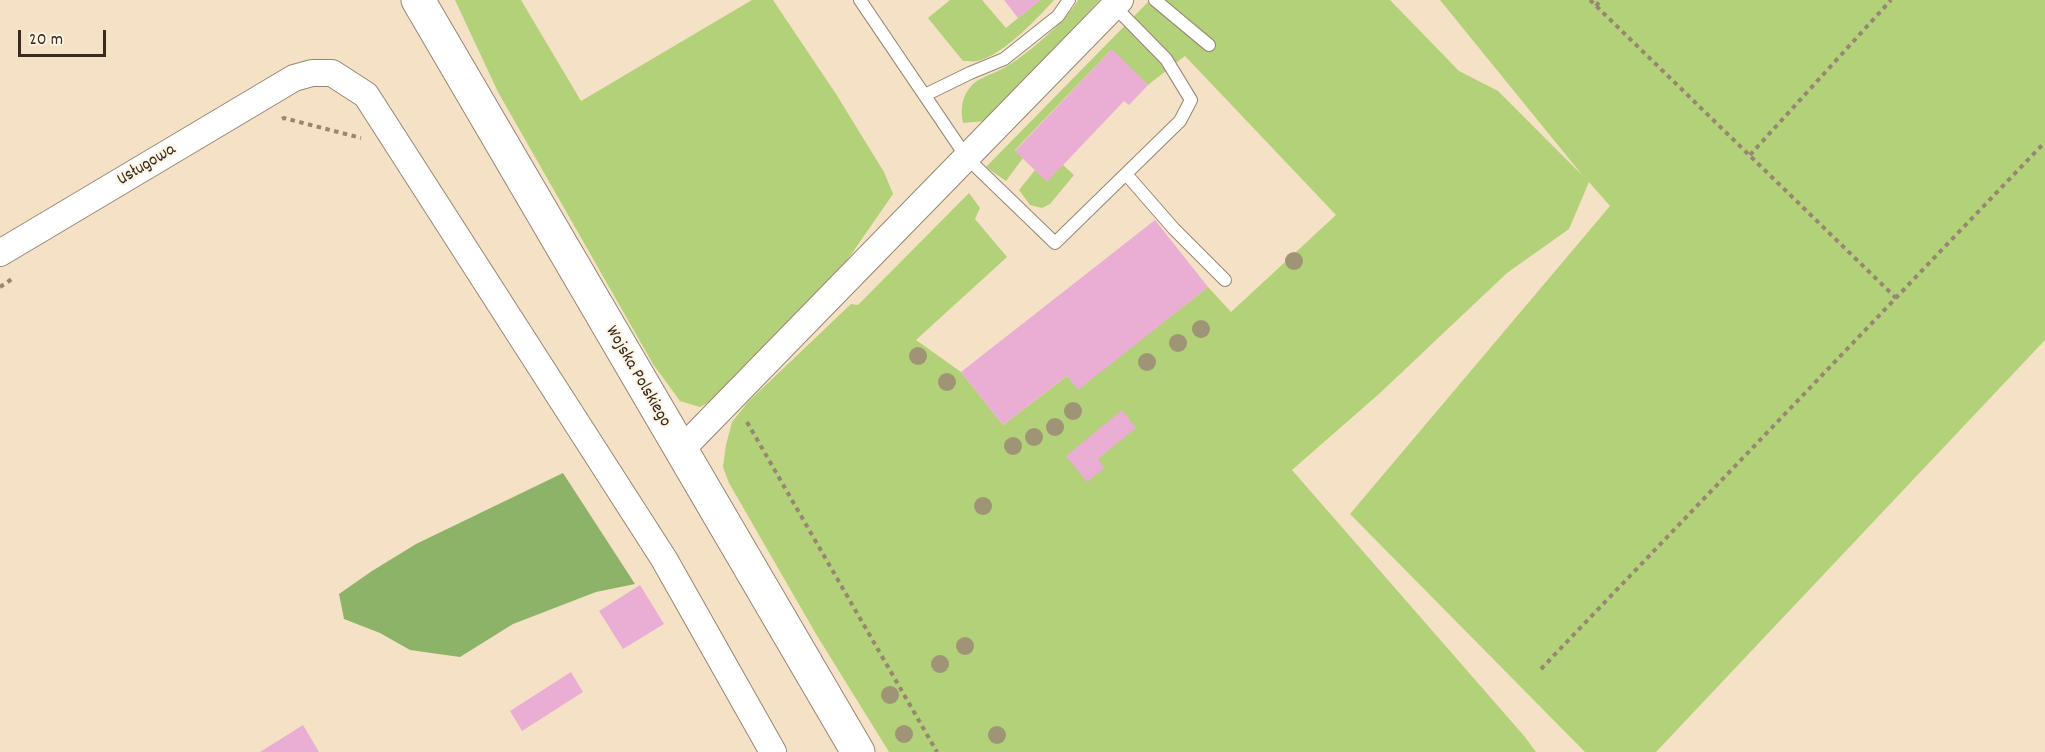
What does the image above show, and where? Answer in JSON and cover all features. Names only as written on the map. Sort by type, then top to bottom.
[{"type":"main road","name":"Wojska Polskiego","points":[[418,0],[858,752]]},
{"type":"street","points":[[680,451],[1117,3]]},
{"type":"street","name":"Usługowa","points":[[0,253],[294,78],[312,73],[332,73],[366,95],[664,559],[773,752]]},
{"type":"lane","points":[[860,0],[967,159],[1055,243],[1180,121],[1191,100],[1166,59],[1117,3]]},
{"type":"lane","points":[[925,95],[1004,58],[1058,16],[1069,0]]},
{"type":"lane","points":[[1155,0],[1209,45]]},
{"type":"lane","points":[[1126,174],[1174,229],[1225,280]]},
{"type":"path","points":[[1590,0],[1896,298]]},
{"type":"path","points":[[1596,6],[1601,0]]},
{"type":"path","points":[[1750,155],[1891,0]]},
{"type":"path","points":[[274,124],[284,118],[361,138],[370,146]]},
{"type":"path","points":[[1541,669],[2045,142]]},
{"type":"path","points":[[0,287],[20,275]]},
{"type":"path","points":[[733,398],[937,752]]},
{"type":"green space","points":[[455,0],[521,0],[581,101],[752,0],[773,0],[836,94],[884,172],[893,194],[832,282],[722,395],[700,407],[680,401],[653,364],[498,92]]},
{"type":"green space","points":[[950,0],[982,0],[1006,28],[1040,0],[1054,0],[1008,45],[987,58],[963,61],[928,18]]},
{"type":"green space","points":[[1078,0],[1100,0],[985,121],[963,123],[963,102],[973,84],[1011,64],[1032,48],[1065,18]]},
{"type":"green space","points":[[1150,0],[1390,0],[1459,71],[1498,91],[1583,176],[1440,0],[2045,0],[2045,340],[1656,752],[1585,752],[1350,514],[1610,206],[1589,182],[1569,229],[1507,273],[1380,393],[1292,470],[1536,752],[889,752],[816,634],[729,483],[723,467],[732,422],[748,402],[851,304],[858,305],[969,193],[980,208],[975,219],[1007,257],[916,340],[961,372],[1003,425],[1067,376],[1078,389],[1208,287],[1231,312],[1336,215],[1185,56],[1148,85],[1111,50],[1015,150],[1023,158],[1006,181],[986,167]]},
{"type":"green space","points":[[1063,165],[1074,175],[1050,204],[1042,208],[1030,205],[1019,190],[1035,170]]},
{"type":"green space","points":[[563,473],[635,584],[596,592],[513,624],[460,657],[410,650],[380,633],[344,619],[339,594],[372,571],[416,544]]},
{"type":"building","points":[[1004,0],[1040,0],[1018,18]]},
{"type":"building","points":[[1112,49],[1148,85],[1129,105],[1124,101],[1047,182],[1015,151]]},
{"type":"building","points":[[1155,220],[1208,287],[1078,390],[1067,376],[1003,425],[961,372]]},
{"type":"building","points":[[1122,410],[1136,428],[1098,459],[1104,468],[1087,482],[1066,456]]},
{"type":"building","points":[[640,585],[664,624],[623,649],[599,611]]},
{"type":"building","points":[[571,672],[583,692],[522,731],[510,711]]},
{"type":"building","points":[[303,725],[319,752],[260,752]]}]
